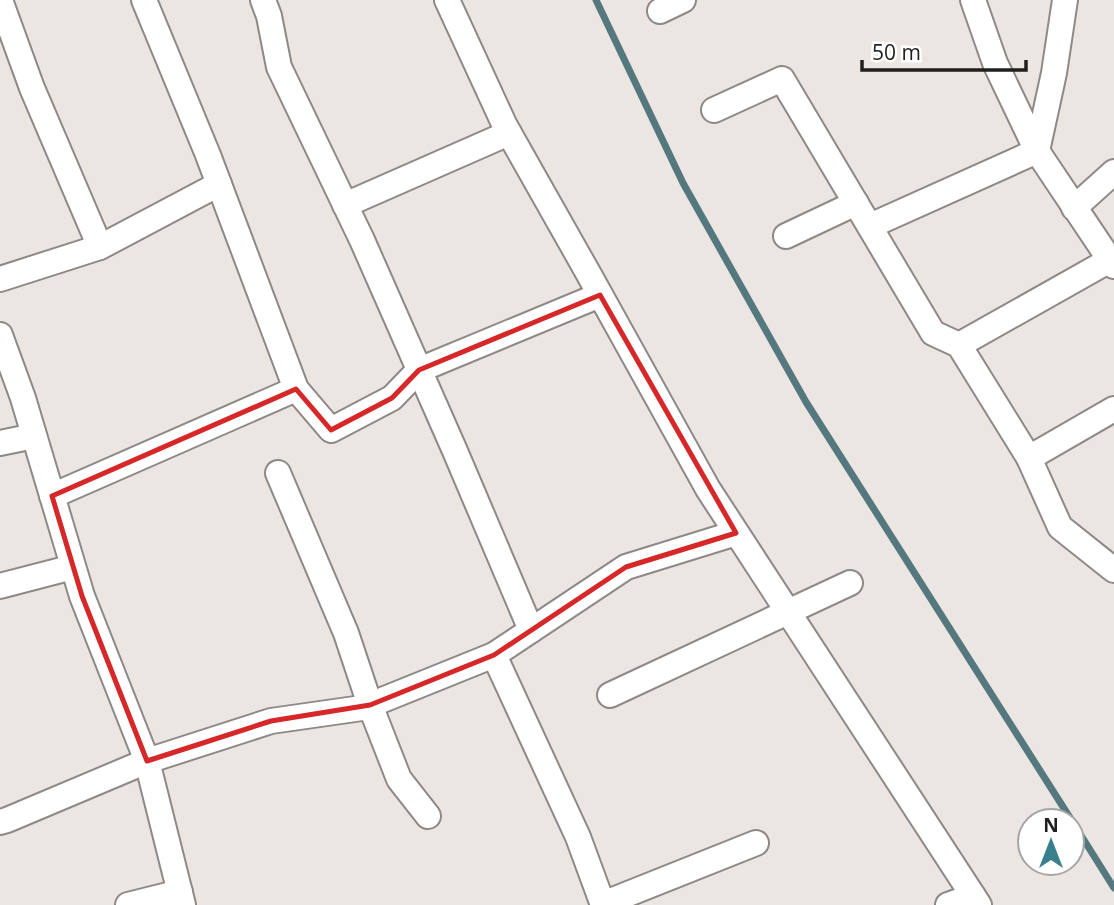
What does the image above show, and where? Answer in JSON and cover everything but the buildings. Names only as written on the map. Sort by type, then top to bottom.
[{"type":"street","points":[[0,0],[32,88],[100,247]]},
{"type":"street","points":[[144,0],[219,184],[296,388],[331,430],[392,398],[419,370],[600,295]]},
{"type":"street","points":[[263,0],[269,16],[279,67],[419,370],[531,630]]},
{"type":"street","points":[[447,0],[509,133],[708,489],[976,900],[948,905]]},
{"type":"street","points":[[660,11],[683,0]]},
{"type":"street","points":[[959,345],[1112,263],[1037,151],[995,63],[974,0]]},
{"type":"street","points":[[1037,151],[1054,73],[1065,0]]},
{"type":"street","points":[[714,110],[782,79],[933,333],[959,345],[1029,458],[1060,527],[1114,570]]},
{"type":"street","points":[[345,205],[509,133]]},
{"type":"street","points":[[870,226],[1037,151]]},
{"type":"street","points":[[1074,208],[1114,172]]},
{"type":"street","points":[[0,279],[100,247],[219,184]]},
{"type":"street","points":[[786,236],[856,203]]},
{"type":"street","points":[[0,335],[23,398],[82,596],[147,761],[182,898],[128,905]]},
{"type":"street","points":[[52,496],[296,388]]},
{"type":"street","points":[[1029,458],[1114,409]]},
{"type":"street","points":[[0,443],[34,436]]},
{"type":"street","points":[[278,473],[346,633],[399,779],[428,817]]},
{"type":"street","points":[[0,822],[147,761],[271,721],[370,705],[494,655],[626,567],[736,533]]},
{"type":"street","points":[[0,586],[73,567]]},
{"type":"street","points":[[610,695],[850,583]]},
{"type":"street","points":[[494,655],[578,837],[603,904],[756,843]]},
{"type":"highlighted area","points":[[600,295],[736,533],[626,567],[494,655],[370,705],[271,721],[147,761],[82,596],[52,496],[296,389],[331,430],[392,398],[419,370]]},
{"type":"waterway","points":[[596,0],[683,183],[806,402],[1063,807]]},
{"type":"waterway","points":[[1086,843],[1114,888]]}]
